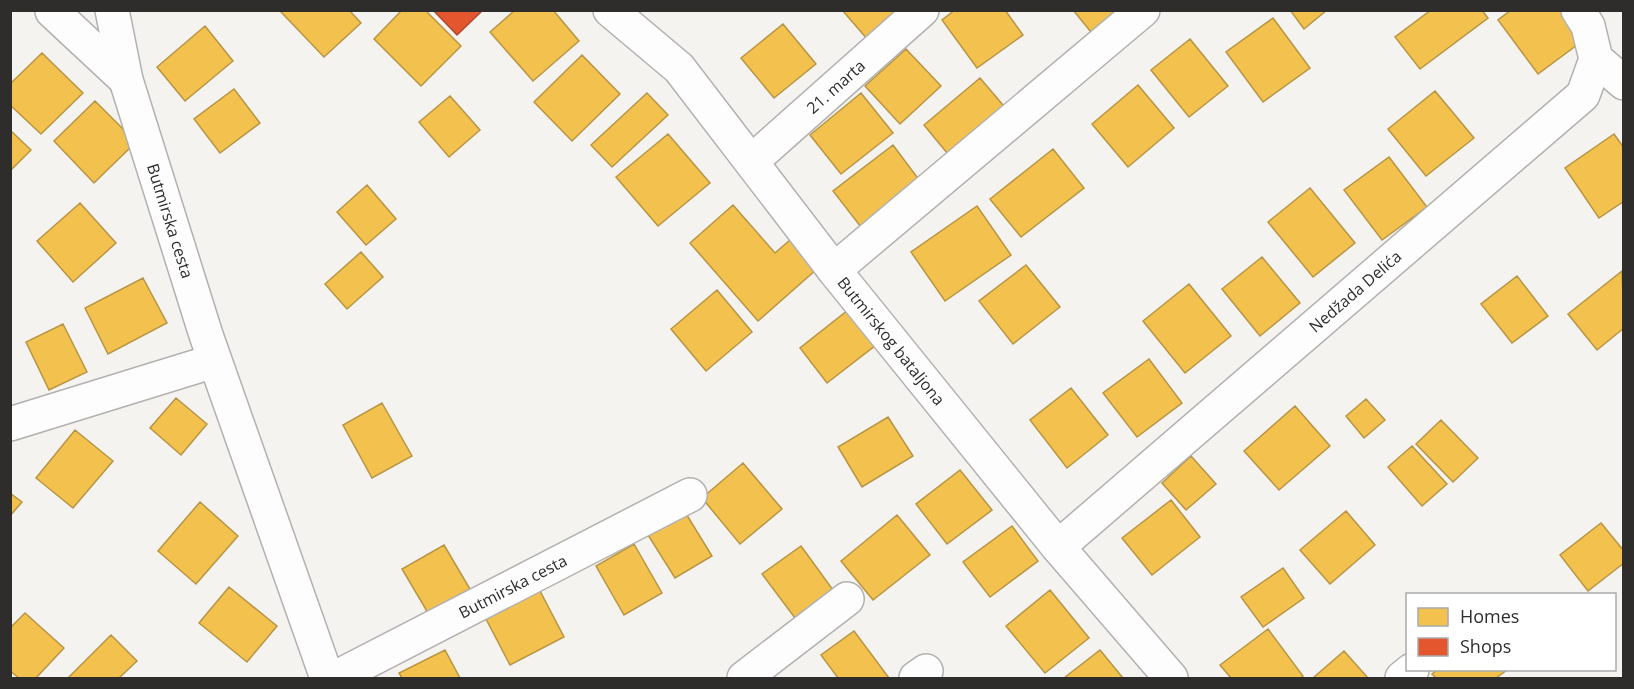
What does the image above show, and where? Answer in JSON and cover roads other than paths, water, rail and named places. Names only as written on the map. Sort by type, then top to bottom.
[{"type":"street","name":"Butmirska cesta","points":[[52,10],[126,80]]},
{"type":"street","name":"Butmirska cesta","points":[[112,10],[126,80],[214,362],[327,678]]},
{"type":"street","name":"Butmirskog bataljona","points":[[610,10],[679,68],[834,270],[1058,547],[1171,678]]},
{"type":"street","name":"21. marta","points":[[752,161],[921,10]]},
{"type":"street","points":[[834,270],[1143,10]]},
{"type":"street","points":[[1578,10],[1588,26],[1596,59],[1623,83]]},
{"type":"street","name":"Nedžada Delića","points":[[1058,547],[1583,95],[1596,59]]},
{"type":"street","points":[[10,424],[214,362]]},
{"type":"street","name":"Butmirska cesta","points":[[334,678],[690,495]]},
{"type":"street","points":[[744,678],[847,599]]}]
